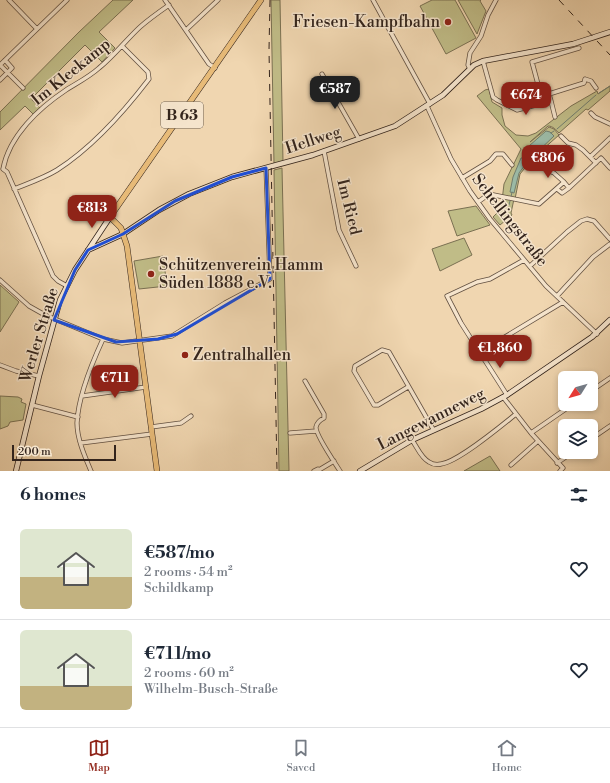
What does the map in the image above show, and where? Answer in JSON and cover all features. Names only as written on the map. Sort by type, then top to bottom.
[{"type":"main road","name":"Werler Straße","points":[[110,217],[261,0]]},
{"type":"main road","points":[[110,217],[117,223],[123,234],[129,260],[157,471]]},
{"type":"street","points":[[9,0],[37,29]]},
{"type":"street","points":[[23,88],[0,65],[67,0]]},
{"type":"street","points":[[165,0],[209,64],[215,68]]},
{"type":"street","points":[[186,30],[218,0]]},
{"type":"street","name":"Schellingstraße","points":[[373,0],[428,105],[451,159],[478,202],[524,260],[557,296],[597,334]]},
{"type":"street","points":[[470,69],[468,65],[470,53],[481,36],[488,15],[496,0]]},
{"type":"street","name":"Im Kleekamp","points":[[2,169],[5,157],[12,144],[29,122],[42,109],[64,92],[96,71],[139,28],[169,5]]},
{"type":"street","name":"Hellweg","points":[[88,250],[123,234],[159,210],[189,194],[232,178],[324,151],[395,126],[450,89],[470,69],[483,61],[492,58],[573,44],[610,32]]},
{"type":"street","points":[[14,189],[54,171],[87,147],[121,114],[149,79],[148,72],[122,46]]},
{"type":"street","points":[[543,103],[532,62],[579,48]]},
{"type":"street","points":[[0,80],[12,68],[5,60]]},
{"type":"street","points":[[483,61],[493,97],[496,100],[517,110],[551,101]]},
{"type":"street","points":[[322,74],[359,139]]},
{"type":"street","points":[[541,96],[584,84],[584,79],[591,81],[596,88]]},
{"type":"street","points":[[549,94],[555,117]]},
{"type":"street","points":[[591,113],[595,118],[610,124]]},
{"type":"street","points":[[562,136],[568,143],[576,145],[583,150],[596,163]]},
{"type":"street","points":[[590,157],[610,138]]},
{"type":"street","name":"Im Ried","points":[[324,151],[339,230],[356,266]]},
{"type":"street","points":[[595,152],[610,168]]},
{"type":"street","points":[[462,178],[490,161],[496,154],[503,154],[512,166]]},
{"type":"street","points":[[557,188],[562,194],[601,158]]},
{"type":"street","points":[[540,166],[554,172],[569,188]]},
{"type":"street","points":[[0,280],[29,306],[54,320],[103,339],[122,343],[172,336],[270,279],[266,168]]},
{"type":"street","points":[[2,169],[7,172],[53,276],[67,286]]},
{"type":"street","points":[[478,202],[489,194],[540,204],[564,182]]},
{"type":"street","name":"Werler Straße","points":[[16,471],[39,376],[60,300],[88,250],[110,217]]},
{"type":"street","points":[[530,266],[567,232],[583,220],[594,221],[610,239]]},
{"type":"street","points":[[557,296],[593,257],[610,244]]},
{"type":"street","points":[[524,260],[490,279],[477,282],[447,296],[461,323],[480,352],[516,414],[530,434],[557,463],[561,470]]},
{"type":"street","points":[[480,352],[563,302]]},
{"type":"street","name":"Langewanneweg","points":[[360,471],[433,429],[476,411],[505,396],[597,334],[610,320]]},
{"type":"street","points":[[91,471],[81,442],[77,424],[82,396],[103,339]]},
{"type":"street","points":[[408,387],[378,405],[373,404],[354,371],[354,368],[382,350],[387,351],[433,429]]},
{"type":"street","points":[[0,365],[16,371],[39,376]]},
{"type":"street","points":[[598,386],[610,378]]},
{"type":"street","points":[[305,381],[324,414],[324,418],[318,422],[316,431],[340,471]]},
{"type":"street","points":[[82,396],[146,387]]},
{"type":"street","points":[[32,405],[78,417]]},
{"type":"street","points":[[530,434],[563,411]]},
{"type":"street","points":[[412,440],[426,460],[434,464],[442,464],[452,460],[473,446],[516,414]]},
{"type":"street","points":[[151,427],[181,423],[191,416]]},
{"type":"street","points":[[598,434],[610,426]]},
{"type":"street","points":[[290,433],[316,431]]},
{"type":"street","points":[[81,442],[152,434]]},
{"type":"street","points":[[510,465],[537,442]]},
{"type":"street","points":[[557,463],[563,459]]},
{"type":"street","points":[[314,471],[319,470],[334,461]]},
{"type":"highlighted area","points":[[266,168],[270,279],[177,334],[158,339],[116,342],[54,320],[75,270],[88,250],[123,234],[175,201],[232,177]]},
{"type":"shaded area","points":[[113,0],[133,0],[99,32],[115,48],[102,62],[85,45],[33,97],[32,100],[40,108],[33,114],[25,106],[0,130],[0,112],[79,32]]},
{"type":"shaded area","points":[[271,0],[280,0],[283,162],[274,164]]},
{"type":"shaded area","name":"Friesen-Kampfbahn","points":[[432,0],[455,0],[476,38],[446,54],[420,6]]},
{"type":"shaded area","points":[[458,0],[481,0],[480,1],[486,11],[477,34]]},
{"type":"shaded area","points":[[610,86],[610,91],[588,110],[586,109],[559,133],[553,127],[548,126],[530,142],[549,127],[554,129],[559,135],[533,158],[520,174],[511,213],[512,215],[500,225],[493,217],[501,209],[504,184],[521,149],[477,96],[489,89],[492,102],[502,108],[505,126],[516,135],[528,136],[536,133],[571,106],[597,91],[598,94]]},
{"type":"shaded area","points":[[546,131],[550,132],[554,136],[533,156],[528,151],[529,146]]},
{"type":"shaded area","points":[[521,158],[525,158],[528,161],[519,173],[514,193],[510,192],[513,177]]},
{"type":"shaded area","points":[[282,168],[289,471],[279,471],[274,170]]},
{"type":"shaded area","points":[[476,206],[490,225],[457,236],[448,211]]},
{"type":"shaded area","points":[[464,238],[472,255],[440,271],[432,249]]},
{"type":"shaded area","name":"Schützenverein Hamm Süden 1888 e.V.","points":[[163,256],[167,286],[139,289],[134,261]]},
{"type":"shaded area","points":[[0,285],[19,302],[0,332]]},
{"type":"shaded area","points":[[0,396],[18,397],[22,399],[21,402],[26,404],[23,420],[10,422],[8,426],[0,429]]},
{"type":"shaded area","points":[[490,456],[500,471],[464,471]]},
{"type":"waterway","points":[[599,93],[610,86]]},
{"type":"waterway","points":[[557,129],[596,95]]},
{"type":"waterway","points":[[511,197],[512,192]]},
{"type":"waterway","points":[[509,205],[510,201]]},
{"type":"railway","points":[[270,0],[269,50],[277,471]]},
{"type":"railway","points":[[559,0],[610,55]]},
{"type":"place","name":"Friesen-Kampfbahn","points":[[448,22]]},
{"type":"place","name":"Schützenverein Hamm Süden 1888 e.V.","points":[[151,274]]},
{"type":"place","name":"Zentralhallen","points":[[185,355]]}]
